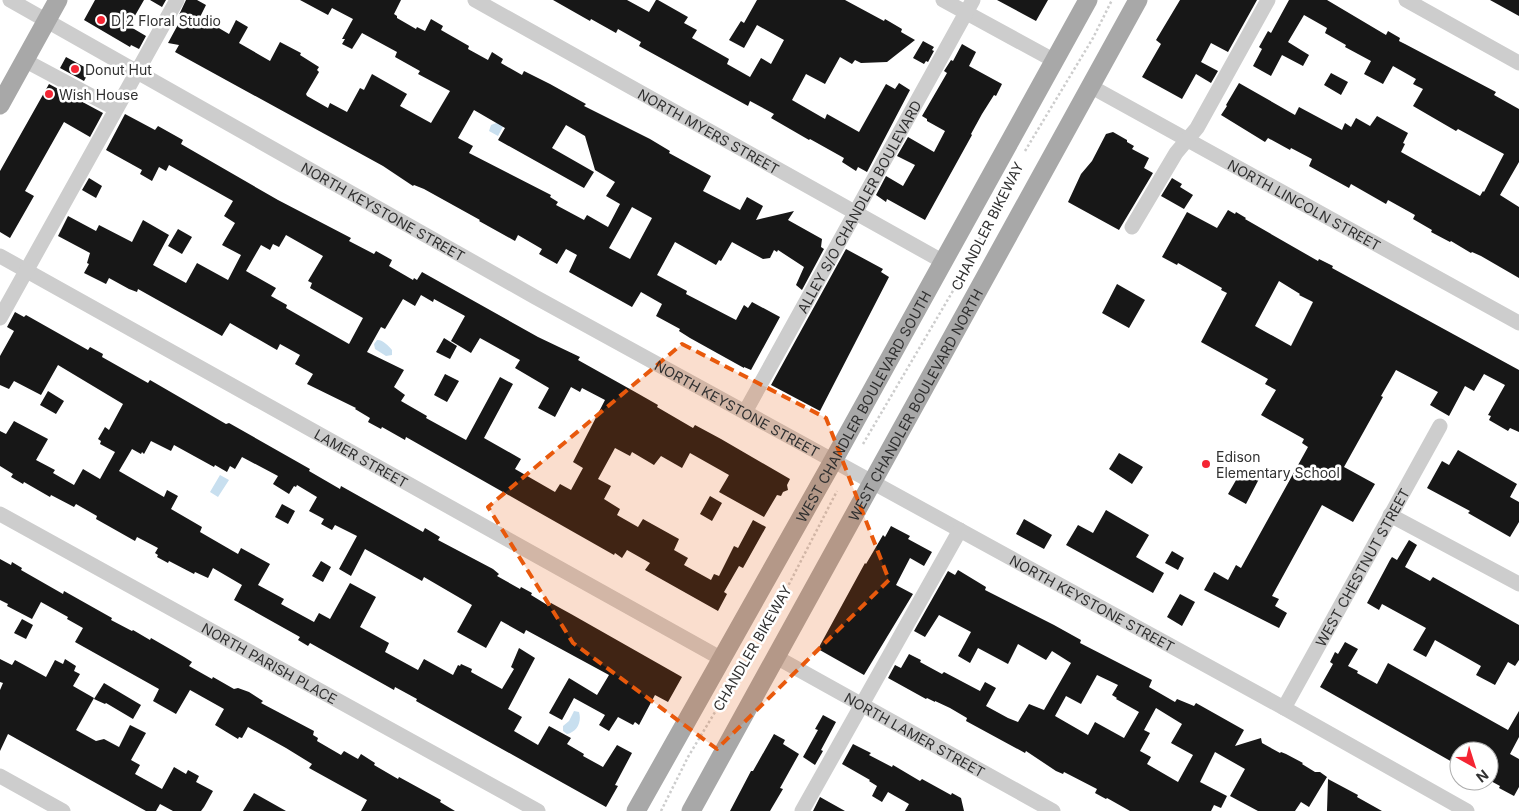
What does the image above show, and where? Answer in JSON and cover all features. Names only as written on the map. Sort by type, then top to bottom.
[{"type":"main road","points":[[0,105],[58,0]]},
{"type":"main road","name":"WEST CHANDLER BOULEVARD SOUTH","points":[[636,811],[1088,0]]},
{"type":"main road","name":"WEST CHANDLER BOULEVARD NORTH","points":[[691,811],[1138,0]]},
{"type":"street","name":"NORTH KEYSTONE STREET","points":[[10,0],[535,297],[1284,708],[1467,811]]},
{"type":"street","points":[[0,318],[177,0]]},
{"type":"street","name":"NORTH MYERS STREET","points":[[475,0],[942,261]]},
{"type":"street","points":[[943,0],[970,6],[1055,62]]},
{"type":"street","points":[[1132,227],[1176,153],[1197,128],[1268,0]]},
{"type":"street","points":[[1406,0],[1519,63]]},
{"type":"street","name":"ALLEY S/O CHANDLER BOULEVARD","points":[[745,412],[970,6]]},
{"type":"street","points":[[24,60],[116,109]]},
{"type":"street","name":"NORTH LINCOLN STREET","points":[[1090,86],[1519,323]]},
{"type":"street","name":"LAMER STREET","points":[[0,256],[722,659]]},
{"type":"street","name":"WEST CHESTNUT STREET","points":[[1284,708],[1440,426]]},
{"type":"street","name":"NORTH PARISH PLACE","points":[[0,514],[529,809]]},
{"type":"street","points":[[1390,515],[1519,584]]},
{"type":"street","points":[[802,811],[960,530]]},
{"type":"street","name":"NORTH LAMER STREET","points":[[776,657],[1053,811]]},
{"type":"street","points":[[0,776],[63,811]]},
{"type":"path","name":"CHANDLER BIKEWAY","points":[[1024,153],[1093,38],[1112,0]]},
{"type":"path","name":"CHANDLER BIKEWAY","points":[[859,451],[957,284],[1019,161]]},
{"type":"path","name":"CHANDLER BIKEWAY","points":[[661,811],[688,756],[770,619],[839,487]]},
{"type":"highlighted area","points":[[682,344],[826,418],[889,580],[717,749],[573,643],[488,507]]},
{"type":"water","points":[[507,119],[498,136],[489,131],[491,125]]},
{"type":"water","points":[[377,340],[383,342],[392,350],[392,355],[386,356],[375,349],[374,344]]},
{"type":"water","points":[[220,475],[229,480],[218,497],[210,492]]},
{"type":"water","points":[[574,711],[579,712],[579,723],[574,731],[567,734],[563,731],[563,726],[569,721]]},
{"type":"building","points":[[95,0],[144,0],[129,26],[146,36],[139,49],[131,45],[130,47],[84,20]]},
{"type":"building","points":[[150,0],[166,0],[162,7]]},
{"type":"building","points":[[186,0],[197,0],[206,5],[200,17],[229,34],[236,20],[248,27],[239,43],[270,61],[280,42],[301,53],[300,55],[319,67],[317,70],[319,72],[306,94],[328,108],[330,103],[347,112],[360,88],[364,90],[372,74],[407,94],[400,106],[431,123],[450,91],[418,74],[420,71],[395,57],[397,52],[362,33],[352,49],[342,44],[345,39],[342,39],[353,19],[332,8],[328,15],[300,0],[401,0],[394,14],[397,18],[416,29],[417,27],[425,31],[431,19],[443,26],[441,30],[469,46],[468,49],[488,60],[492,52],[503,59],[501,63],[522,75],[524,71],[550,84],[586,104],[584,106],[650,139],[670,151],[669,153],[711,176],[703,191],[740,210],[747,197],[763,206],[756,220],[794,211],[788,220],[822,239],[821,247],[824,249],[802,290],[796,285],[804,267],[778,250],[777,252],[774,250],[770,258],[763,259],[732,242],[721,261],[719,260],[716,265],[675,242],[657,275],[687,291],[686,294],[736,320],[744,305],[748,308],[752,302],[780,317],[751,370],[744,368],[690,338],[679,331],[680,329],[656,316],[662,304],[641,292],[632,307],[569,272],[577,255],[566,249],[557,264],[539,254],[542,249],[518,235],[515,241],[175,52],[179,45],[168,43],[181,19],[178,17]],"holes":[[[474,110],[505,128],[498,140],[584,188],[594,172],[552,148],[566,125],[585,136],[595,170],[615,182],[606,196],[620,204],[608,227],[587,215],[584,220],[556,205],[558,202],[550,197],[551,195],[469,153],[473,146],[458,138]],[[632,207],[652,218],[630,259],[609,248]]]},
{"type":"building","points":[[553,0],[627,0],[649,12],[656,0],[658,0],[688,17],[684,23],[697,30],[692,38],[729,59],[727,64],[750,77],[761,58],[771,64],[784,40],[757,25],[744,48],[729,40],[741,21],[744,23],[757,0],[845,0],[884,21],[885,19],[902,29],[901,32],[915,40],[887,62],[861,63],[855,60],[852,64],[840,57],[825,84],[806,74],[792,100],[825,119],[827,114],[859,132],[886,84],[895,89],[899,83],[910,90],[867,172],[858,167],[856,171],[842,162],[844,158],[771,118],[774,114],[750,101],[748,106],[639,46],[641,42],[618,29],[616,33]]},
{"type":"building","points":[[997,0],[1048,0],[1036,21]]},
{"type":"building","points":[[1180,0],[1257,0],[1228,52],[1211,43],[1201,62],[1218,71],[1211,83],[1196,74],[1182,99],[1142,77],[1161,44],[1156,40]]},
{"type":"building","points":[[1289,0],[1327,0],[1386,35],[1388,31],[1400,38],[1399,41],[1496,92],[1494,95],[1519,109],[1519,162],[1500,195],[1519,207],[1519,278],[1481,256],[1471,253],[1431,232],[1432,230],[1413,219],[1415,215],[1388,200],[1386,204],[1351,184],[1349,188],[1309,166],[1312,159],[1268,138],[1265,142],[1221,115],[1239,83],[1295,115],[1299,107],[1342,130],[1345,123],[1351,127],[1356,118],[1370,126],[1377,116],[1408,133],[1401,152],[1480,196],[1484,192],[1504,154],[1458,129],[1456,131],[1413,106],[1423,89],[1413,84],[1416,79],[1393,66],[1383,84],[1364,74],[1371,61],[1345,47],[1346,45],[1325,33],[1327,28],[1304,15],[1288,42],[1309,55],[1303,66],[1282,55],[1271,76],[1253,66],[1262,49],[1259,47],[1268,31],[1271,33]]},
{"type":"building","points":[[1490,0],[1519,0],[1519,16]]},
{"type":"building","points":[[923,41],[934,47],[928,62],[926,61],[924,64],[913,58]]},
{"type":"building","points":[[962,44],[976,52],[969,66],[1002,84],[996,96],[994,95],[982,114],[925,220],[887,199],[886,202],[876,195],[886,176],[903,186],[915,165],[897,156],[908,137],[934,152],[945,131],[922,116],[947,73],[944,71],[951,60],[953,61]]},
{"type":"building","name":"Donut Hut","points":[[66,57],[90,70],[84,81],[60,68]]},
{"type":"building","points":[[1331,73],[1348,82],[1341,95],[1324,85]]},
{"type":"building","points":[[49,84],[103,113],[90,137],[64,122],[25,191],[34,196],[10,238],[0,232],[0,171]]},
{"type":"building","points":[[125,114],[155,130],[158,126],[183,140],[181,144],[278,200],[351,238],[349,241],[374,254],[376,251],[392,260],[389,266],[413,280],[414,278],[417,280],[422,272],[538,337],[580,357],[578,360],[658,405],[657,407],[693,428],[695,425],[790,479],[787,485],[788,490],[783,492],[781,496],[777,495],[764,517],[719,492],[729,475],[690,453],[682,468],[661,456],[654,465],[632,452],[630,456],[615,448],[598,479],[611,486],[604,499],[620,509],[617,515],[638,527],[643,519],[679,539],[674,550],[688,558],[684,565],[711,580],[714,574],[719,576],[734,546],[738,548],[753,520],[766,527],[743,568],[739,566],[724,592],[727,594],[718,611],[645,570],[650,563],[627,550],[622,558],[615,553],[614,555],[406,437],[405,440],[382,427],[381,429],[368,422],[370,418],[356,408],[307,384],[313,374],[295,364],[300,355],[280,344],[277,350],[230,323],[222,336],[138,289],[137,292],[129,289],[109,278],[106,284],[84,273],[89,264],[87,263],[90,253],[58,236],[68,216],[96,231],[99,225],[132,242],[143,220],[169,235],[153,265],[186,283],[197,263],[228,280],[241,255],[222,245],[235,223],[224,216],[233,201],[169,165],[166,171],[159,167],[152,181],[140,174],[142,170],[106,150]],"holes":[[[286,235],[323,256],[308,281],[312,283],[310,288],[363,318],[349,344],[286,308],[287,305],[271,296],[276,288],[246,271],[261,245],[270,250],[273,244],[279,247]],[[421,295],[433,302],[434,299],[465,316],[451,341],[471,353],[480,338],[520,360],[515,368],[549,388],[538,408],[555,417],[571,387],[580,392],[582,388],[605,400],[573,462],[583,468],[571,490],[560,484],[555,492],[515,469],[521,459],[484,438],[513,384],[500,377],[466,440],[426,418],[427,416],[401,401],[405,395],[394,387],[404,370],[367,352],[381,327],[385,329],[403,299],[415,306]]]},
{"type":"building","points":[[1113,132],[1134,146],[1132,149],[1149,158],[1144,168],[1153,173],[1119,230],[1068,202],[1081,174],[1092,161],[1106,134]]},
{"type":"building","points":[[89,178],[102,186],[96,198],[82,190]]},
{"type":"building","points":[[1172,178],[1182,184],[1180,187],[1193,195],[1184,209],[1161,196]]},
{"type":"building","points":[[1228,210],[1235,214],[1236,212],[1318,261],[1319,259],[1333,266],[1332,268],[1519,370],[1519,432],[1510,428],[1508,431],[1489,420],[1491,416],[1488,415],[1505,385],[1484,374],[1474,391],[1465,386],[1449,416],[1430,405],[1438,392],[1396,370],[1344,467],[1375,484],[1353,522],[1322,505],[1272,596],[1279,599],[1275,606],[1287,613],[1279,628],[1204,590],[1214,572],[1228,580],[1236,565],[1241,568],[1308,447],[1302,443],[1304,439],[1261,415],[1276,390],[1265,384],[1268,379],[1201,342],[1227,293],[1221,290],[1222,288],[1178,263],[1177,265],[1162,257],[1187,212],[1217,228]],"holes":[[[1279,281],[1313,302],[1291,346],[1255,326]]]},
{"type":"building","points":[[178,229],[192,237],[182,254],[168,246]]},
{"type":"building","points":[[846,249],[883,269],[881,272],[889,277],[820,411],[771,385]]},
{"type":"building","points":[[1117,284],[1145,300],[1129,328],[1102,313]]},
{"type":"building","points":[[15,312],[24,317],[26,315],[88,350],[90,347],[103,354],[102,357],[148,383],[150,380],[226,424],[229,423],[310,469],[309,471],[340,489],[341,486],[423,532],[425,528],[440,537],[438,540],[493,569],[499,574],[497,576],[520,589],[521,587],[532,593],[531,595],[549,606],[551,603],[682,677],[668,702],[655,695],[639,725],[635,722],[633,725],[618,717],[609,731],[599,725],[605,715],[574,698],[562,720],[549,713],[569,678],[597,695],[609,675],[526,630],[524,634],[501,621],[486,648],[457,632],[472,605],[424,577],[422,581],[365,549],[351,576],[339,569],[357,536],[335,525],[332,530],[321,524],[324,519],[309,511],[317,497],[297,485],[296,487],[294,486],[289,494],[273,484],[278,476],[242,457],[235,469],[230,466],[227,472],[174,445],[171,451],[151,441],[144,454],[132,449],[119,471],[164,497],[167,490],[178,496],[171,509],[202,527],[200,532],[238,554],[241,548],[270,564],[258,585],[284,599],[281,604],[314,622],[319,613],[330,619],[350,583],[376,597],[360,627],[389,643],[385,652],[418,670],[424,659],[453,675],[458,665],[460,666],[461,664],[472,669],[471,672],[502,689],[514,669],[511,667],[519,648],[535,658],[508,709],[522,717],[514,731],[538,745],[549,726],[571,738],[567,744],[603,767],[617,745],[632,753],[615,785],[618,786],[606,807],[416,701],[417,699],[395,687],[394,690],[310,643],[308,646],[298,640],[300,637],[234,600],[242,585],[213,568],[208,578],[195,572],[194,574],[169,561],[168,563],[157,557],[158,555],[155,553],[158,548],[137,537],[135,541],[96,519],[97,516],[76,504],[74,507],[11,477],[13,474],[0,466],[0,431],[6,434],[14,421],[48,439],[36,460],[55,470],[53,473],[74,485],[83,469],[100,479],[115,452],[100,444],[101,441],[98,439],[105,427],[109,430],[123,404],[58,365],[41,395],[14,381],[9,389],[0,385],[0,356],[14,331],[7,327]]},
{"type":"building","points":[[444,338],[457,346],[450,359],[436,352]]},
{"type":"building","points":[[445,374],[459,381],[447,402],[434,395]]},
{"type":"building","points":[[48,391],[64,401],[56,414],[40,405]]},
{"type":"building","points":[[1458,450],[1517,484],[1510,497],[1519,502],[1519,522],[1510,537],[1468,513],[1470,511],[1427,488],[1442,461],[1449,465]]},
{"type":"building","points":[[1119,453],[1143,467],[1132,484],[1109,469]]},
{"type":"building","points":[[1243,468],[1260,477],[1246,504],[1228,494]]},
{"type":"building","points":[[710,496],[722,503],[712,521],[700,514]]},
{"type":"building","points":[[282,504],[295,511],[288,524],[275,517]]},
{"type":"building","points":[[1106,510],[1149,535],[1136,557],[1164,573],[1153,593],[1066,545],[1078,525],[1093,533]]},
{"type":"building","points":[[1024,519],[1052,535],[1044,549],[1016,534]]},
{"type":"building","points":[[891,526],[910,536],[908,539],[932,552],[924,566],[910,558],[896,585],[913,594],[864,675],[818,649],[865,563]]},
{"type":"building","points":[[1409,540],[1417,545],[1405,567],[1430,581],[1433,577],[1519,625],[1519,660],[1515,666],[1508,662],[1495,685],[1476,675],[1481,666],[1435,640],[1426,657],[1413,650],[1426,628],[1382,604],[1379,610],[1367,603],[1392,557],[1397,560]]},
{"type":"building","points":[[1172,551],[1184,558],[1178,570],[1165,563]]},
{"type":"building","points":[[0,559],[11,565],[12,562],[22,568],[21,570],[63,594],[64,591],[112,618],[111,620],[150,640],[151,638],[192,662],[189,666],[212,679],[213,677],[234,689],[238,688],[249,692],[263,701],[261,703],[314,731],[313,735],[318,738],[317,741],[341,755],[344,751],[358,759],[361,754],[375,763],[374,765],[441,800],[440,802],[455,811],[361,811],[367,800],[309,768],[312,764],[286,748],[248,727],[242,738],[239,737],[238,739],[215,725],[224,709],[190,690],[176,714],[153,701],[159,689],[75,642],[83,628],[67,619],[68,617],[41,602],[32,619],[7,606],[8,604],[0,600]]},
{"type":"building","points":[[321,561],[331,567],[323,582],[312,576]]},
{"type":"building","points":[[958,570],[986,587],[985,590],[1054,625],[1081,640],[1080,643],[1152,680],[1149,687],[1175,702],[1177,699],[1194,706],[1196,703],[1244,730],[1235,746],[1261,738],[1262,743],[1327,777],[1309,807],[1301,802],[1295,811],[1258,811],[1230,796],[1245,769],[1215,752],[1200,782],[1227,796],[1221,808],[1214,805],[1211,811],[1130,811],[1106,799],[1095,793],[1097,789],[1064,772],[1063,774],[1056,771],[1026,751],[1025,753],[966,721],[967,718],[950,708],[926,699],[888,678],[895,665],[901,668],[909,654],[942,674],[944,672],[980,691],[985,682],[996,688],[986,706],[1008,718],[1018,722],[1029,704],[1044,710],[1071,663],[1052,651],[1046,660],[1018,644],[1008,664],[978,648],[970,663],[958,656],[971,632],[939,615],[925,637],[914,631],[948,571],[955,575]],"holes":[[[1097,675],[1118,685],[1112,695],[1139,712],[1124,738],[1095,722],[1088,735],[1055,716],[1066,696],[1081,704]],[[1156,708],[1182,724],[1171,743],[1193,755],[1178,782],[1147,764],[1151,757],[1140,751],[1150,733],[1144,730]]]},
{"type":"building","points":[[1180,594],[1195,602],[1182,626],[1167,617]]},
{"type":"building","points":[[22,619],[33,625],[26,639],[14,633]]},
{"type":"building","points":[[1345,642],[1358,649],[1348,666],[1377,684],[1388,663],[1508,730],[1519,711],[1519,737],[1510,754],[1519,759],[1519,787],[1514,796],[1499,788],[1499,741],[1449,741],[1449,760],[1320,687],[1333,664],[1330,662],[1335,652],[1338,654]]},
{"type":"building","points":[[0,659],[12,665],[15,660],[46,677],[55,660],[63,664],[65,659],[76,666],[74,671],[80,674],[73,686],[94,698],[76,730],[96,741],[104,739],[119,747],[130,725],[146,733],[131,760],[140,765],[135,774],[162,789],[174,767],[186,774],[188,770],[199,776],[196,782],[213,791],[204,807],[201,811],[173,811],[160,804],[156,811],[146,811],[8,734],[0,751],[0,690],[3,683],[0,682]]},
{"type":"building","points":[[104,683],[141,705],[133,719],[106,703],[94,699]]},
{"type":"building","points":[[823,715],[836,722],[815,765],[803,757],[818,730],[815,729]]},
{"type":"building","points":[[774,734],[785,740],[783,744],[799,754],[780,788],[783,789],[770,811],[730,811],[751,771],[753,771]]},
{"type":"building","points":[[853,744],[871,753],[869,755],[892,767],[893,765],[920,781],[922,779],[951,795],[952,793],[961,798],[964,811],[905,811],[909,804],[888,792],[882,802],[872,796],[877,786],[842,764]]},
{"type":"building","points":[[1328,779],[1358,795],[1357,797],[1382,811],[1327,811]]},
{"type":"building","points":[[254,793],[286,811],[243,811]]},
{"type":"building","points":[[820,797],[845,811],[813,811]]},
{"type":"place","name":"D|2 Floral Studio","points":[[101,20]]},
{"type":"place","name":"Donut Hut","points":[[75,69]]},
{"type":"place","name":"Wish House","points":[[49,94]]},
{"type":"place","name":"Edison Elementary School","points":[[1206,464]]}]
